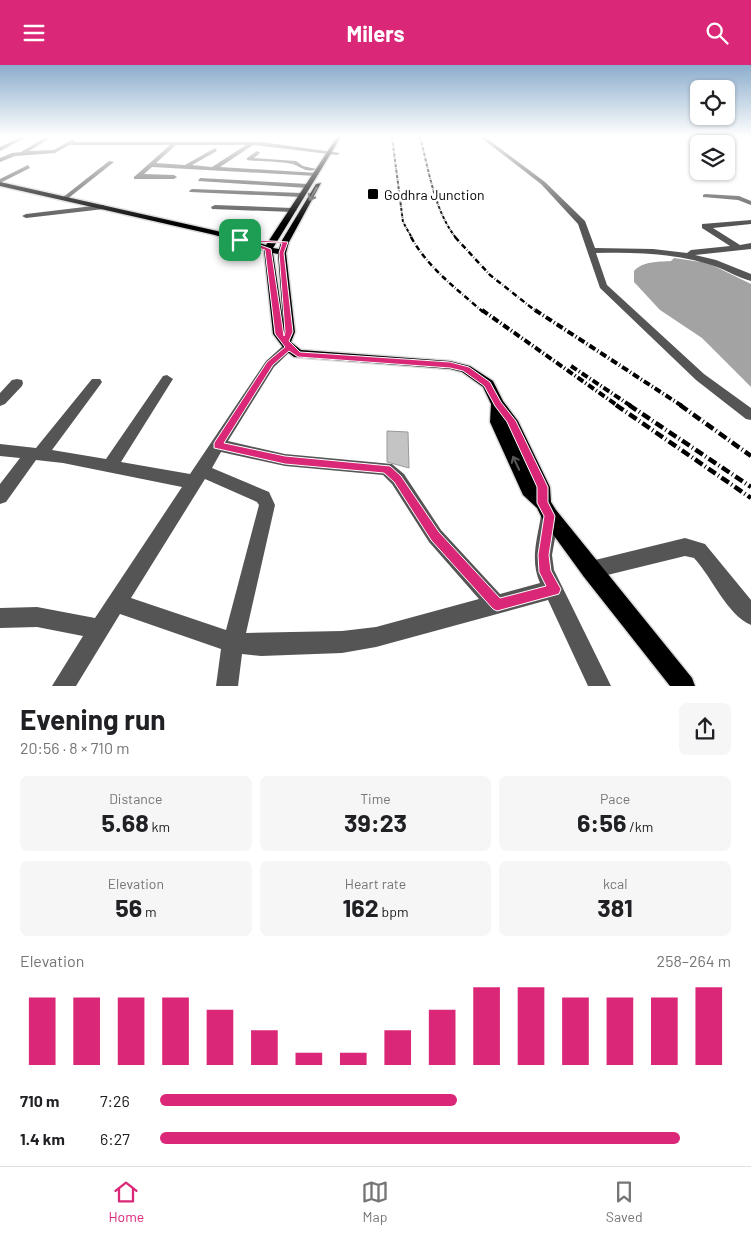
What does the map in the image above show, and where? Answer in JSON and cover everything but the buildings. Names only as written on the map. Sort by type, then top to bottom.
[{"type":"main road","points":[[322,166],[268,249],[278,334],[298,354],[314,357],[450,365],[466,369],[488,385],[498,404],[497,422],[529,490],[546,509],[591,570],[684,686]]},
{"type":"main road","points":[[287,344],[289,332],[282,253],[285,242],[326,166]]},
{"type":"main road","points":[[0,183],[216,233],[282,253]]},
{"type":"main road","points":[[240,240],[285,242]]},
{"type":"street","points":[[64,199],[106,166]]},
{"type":"street","points":[[151,166],[137,177],[174,177]]},
{"type":"street","points":[[179,166],[317,172]]},
{"type":"street","points":[[207,172],[217,166]]},
{"type":"street","points":[[300,166],[300,168],[317,172]]},
{"type":"street","points":[[520,166],[543,183],[582,223],[603,286],[700,377],[751,415]]},
{"type":"street","points":[[0,183],[28,167]]},
{"type":"street","points":[[200,180],[308,187]]},
{"type":"street","points":[[192,191],[302,195]]},
{"type":"street","points":[[705,196],[739,198],[751,203]]},
{"type":"street","points":[[26,216],[101,207]]},
{"type":"street","points":[[215,207],[293,210]]},
{"type":"street","points":[[739,248],[705,226],[751,222]]},
{"type":"street","points":[[679,254],[751,246]]},
{"type":"street","points":[[591,251],[639,249],[679,254],[726,266],[751,278]]},
{"type":"street","points":[[63,686],[270,363],[287,344]]},
{"type":"street","points":[[110,466],[167,379]]},
{"type":"street","points":[[0,497],[96,382]]},
{"type":"street","points":[[0,401],[17,383]]},
{"type":"street","points":[[217,445],[285,460],[387,469],[398,479],[435,536],[497,605]]},
{"type":"street","points":[[0,450],[110,466],[198,476],[266,500],[226,686]]},
{"type":"street","points":[[546,509],[545,572],[600,686]]},
{"type":"street","points":[[591,570],[686,547],[692,548],[704,555],[729,590],[751,615]]},
{"type":"street","points":[[116,603],[234,643],[261,645],[342,642],[376,637],[554,589]]},
{"type":"street","points":[[1,619],[38,617],[99,629]]},
{"type":"shaded area","points":[[674,258],[708,263],[751,284],[751,387],[702,338],[660,310],[634,282],[634,271],[642,265],[671,261]]},
{"type":"railway","points":[[396,166],[403,222],[412,238]]},
{"type":"railway","points":[[427,166],[442,215],[456,238]]},
{"type":"railway","points":[[411,237],[434,268],[483,312]]},
{"type":"railway","points":[[455,237],[490,275],[537,312]]},
{"type":"railway","points":[[482,310],[618,406]]},
{"type":"railway","points":[[535,310],[682,406]]},
{"type":"railway","points":[[571,366],[631,406]]},
{"type":"railway","points":[[616,405],[751,498]]},
{"type":"railway","points":[[629,405],[751,487]]},
{"type":"railway","points":[[680,405],[751,456]]},
{"type":"place","name":"Godhra Junction","points":[[373,194]]},
{"type":"route","points":[[240,240],[268,249],[278,334],[286,341],[289,347],[270,363],[217,445],[285,460],[387,469],[398,479],[426,525],[497,605],[554,589],[545,572],[544,555],[550,516],[543,503],[542,487],[511,421],[498,404],[488,385],[466,369],[450,365],[314,357],[298,354],[289,347],[286,341],[289,332],[282,253],[285,242],[240,240]]}]
